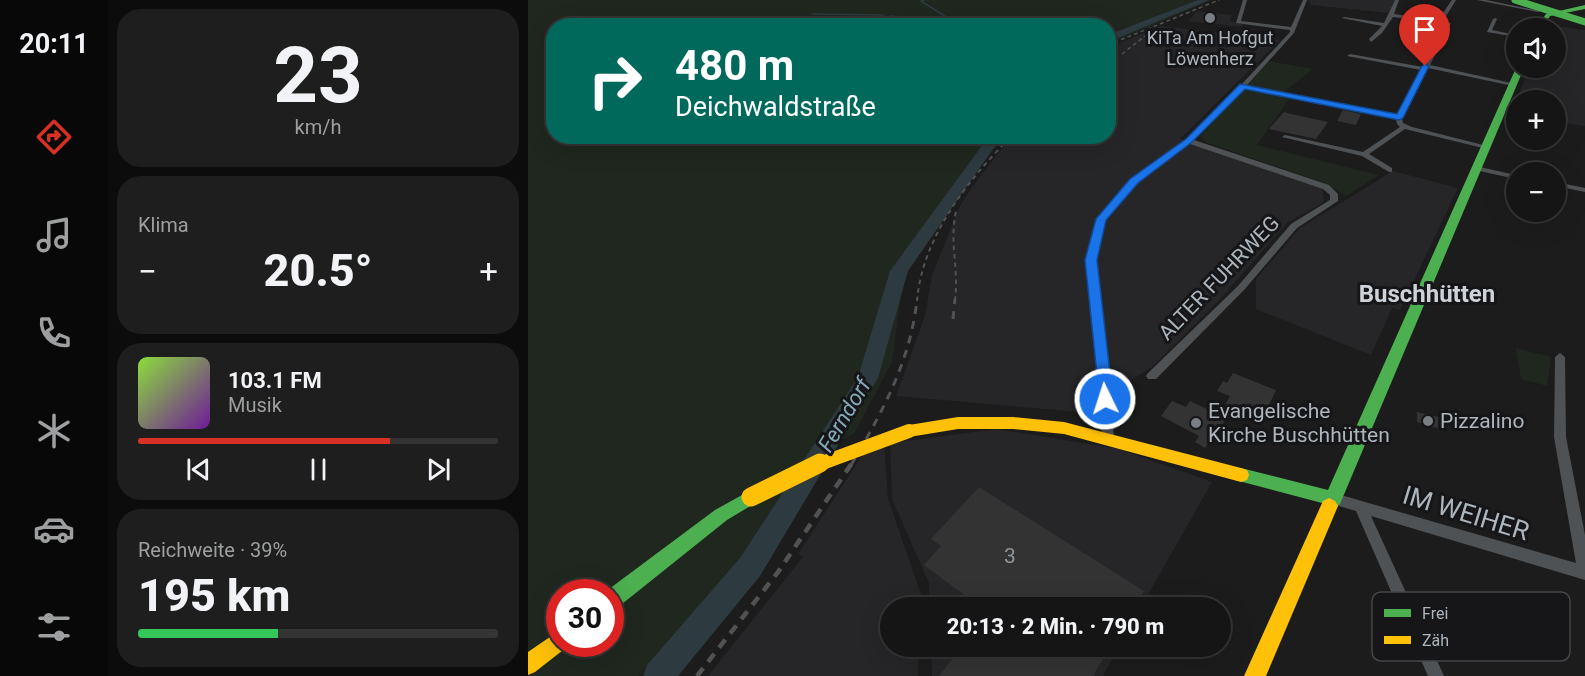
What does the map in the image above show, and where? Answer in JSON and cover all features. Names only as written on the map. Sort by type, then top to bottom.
[{"type":"main road","points":[[1515,0],[1585,20]]},
{"type":"main road","points":[[1523,0],[1585,20]]},
{"type":"main road","points":[[1544,18],[1550,14],[1585,7]]},
{"type":"main road","points":[[1255,676],[1478,168],[1515,78]]},
{"type":"main road","points":[[624,590],[721,515],[795,472],[851,448],[909,431],[957,423],[1013,423],[1064,428],[1334,499]]},
{"type":"main road","points":[[528,665],[546,651]]},
{"type":"street","points":[[1245,0],[1238,22],[1294,29]]},
{"type":"street","points":[[1108,438],[1091,260],[1101,219],[1134,181],[1189,141],[1243,86],[1294,29],[1305,0]]},
{"type":"street","points":[[1371,40],[1392,15],[1397,0]]},
{"type":"street","points":[[1440,21],[1454,0]]},
{"type":"street","points":[[1479,0],[1550,14]]},
{"type":"street","points":[[1392,15],[1449,23],[1399,118],[1399,123],[1404,127],[1486,147]]},
{"type":"street","points":[[1344,18],[1385,24]]},
{"type":"street","points":[[1495,19],[1489,31],[1506,34]]},
{"type":"street","points":[[1350,56],[1512,84]]},
{"type":"street","points":[[1243,86],[1399,118]]},
{"type":"street","points":[[1364,154],[1404,127]]},
{"type":"street","points":[[1285,137],[1364,154],[1389,170]]},
{"type":"street","name":"ALTER FUHRWEG","points":[[1152,376],[1240,288],[1294,226],[1334,201],[1334,194],[1326,187],[1189,141]]},
{"type":"street","points":[[1478,168],[1506,175]]},
{"type":"street","points":[[1566,186],[1585,190]]},
{"type":"street","points":[[1560,357],[1560,437],[1585,573]]},
{"type":"street","name":"IM WEIHER","points":[[1334,499],[1585,573]]},
{"type":"street","points":[[1360,506],[1398,592]]},
{"type":"street","points":[[1429,661],[1436,676]]},
{"type":"shaded area","points":[[528,0],[1212,0],[1116,41],[1116,18],[546,18],[546,144],[998,144],[905,269],[892,362],[854,434],[818,450],[738,568],[639,676],[528,676]]},
{"type":"shaded area","points":[[1309,0],[1395,0],[1388,13],[1311,5]]},
{"type":"shaded area","name":"KiTa Am Hofgut Löwenherz","points":[[1197,11],[1232,15],[1230,21],[1243,24],[1242,27],[1188,21]]},
{"type":"shaded area","points":[[1162,26],[1280,40],[1180,139],[1322,188],[1324,202],[1288,222],[1222,297],[1152,367],[1080,412],[896,396],[925,316],[932,275],[960,206],[1002,148],[1007,144],[1116,144],[1116,44]]},
{"type":"shaded area","points":[[1566,27],[1585,30],[1585,126],[1566,123],[1566,90],[1520,90],[1526,78],[1566,78]]},
{"type":"shaded area","points":[[1268,61],[1313,69],[1284,92],[1292,95],[1257,145],[1379,175],[1346,196],[1325,183],[1208,143],[1200,137]]},
{"type":"shaded area","points":[[1393,171],[1458,188],[1400,310],[1392,308],[1371,355],[1256,309],[1256,279],[1300,228]]},
{"type":"shaded area","points":[[1516,348],[1551,357],[1547,386],[1521,379]]},
{"type":"shaded area","points":[[997,429],[1119,449],[1212,482],[1147,597],[930,597],[929,583],[892,499],[890,443]]},
{"type":"shaded area","points":[[884,445],[888,499],[921,594],[921,597],[880,597],[880,657],[919,657],[918,676],[708,676],[803,557],[798,554],[865,451]]},
{"type":"shaded area","points":[[931,657],[1113,657],[1103,676],[932,676]]},
{"type":"building","points":[[1343,110],[1361,114],[1356,125],[1337,121]]},
{"type":"building","points":[[1284,112],[1328,122],[1316,139],[1269,129]]},
{"type":"building","points":[[1233,373],[1276,390],[1268,407],[1261,405],[1255,417],[1225,405],[1230,396],[1217,391],[1223,381],[1227,383]]},
{"type":"building","name":"Evangelische Kirche Buschhütten","points":[[1172,401],[1186,407],[1190,401],[1226,418],[1213,443],[1210,441],[1205,448],[1195,442],[1199,436],[1161,416]]},
{"type":"building","name":"Pizzalino","points":[[1417,412],[1438,417],[1438,428],[1417,422]]},
{"type":"building","points":[[979,487],[1144,591],[1140,597],[967,597],[924,565],[941,546],[931,539]]},
{"type":"building","points":[[954,657],[1104,657],[1093,676],[939,676]]},
{"type":"waterway","points":[[924,0],[921,1],[948,18]]},
{"type":"waterway","name":"Ferndorf","points":[[1116,36],[1205,0]]},
{"type":"waterway","points":[[812,14],[884,15]]},
{"type":"waterway","points":[[891,16],[911,18]]},
{"type":"waterway","points":[[934,18],[946,17]]},
{"type":"waterway","name":"Ferndorf","points":[[658,676],[750,567],[868,378],[899,271],[990,144]]},
{"type":"railway","points":[[1116,42],[1219,0]]},
{"type":"railway","points":[[1122,54],[1145,36]]},
{"type":"railway","points":[[917,301],[921,278],[938,232],[964,190],[1004,144]]},
{"type":"railway","points":[[955,301],[953,234],[956,211]]},
{"type":"railway","points":[[851,465],[874,426],[902,365],[914,322],[917,299]]},
{"type":"railway","points":[[953,319],[955,299]]},
{"type":"railway","points":[[697,676],[778,572],[852,463]]},
{"type":"traffic: fast","points":[[1515,0],[1585,22]]},
{"type":"traffic: fast","points":[[1546,18],[1548,15],[1585,7]]},
{"type":"traffic: fast","points":[[1329,506],[1516,78]]},
{"type":"traffic: fast","points":[[1241,475],[1334,499]]},
{"type":"traffic: fast","points":[[624,590],[721,515],[751,497]]},
{"type":"traffic: slow","points":[[909,431],[958,423],[1013,423],[1064,428],[1241,475]]},
{"type":"traffic: slow","points":[[751,497],[828,459],[909,431]]},
{"type":"traffic: slow","points":[[1255,676],[1329,506]]},
{"type":"traffic: slow","points":[[528,665],[546,651]]},
{"type":"place","name":"KiTa Am Hofgut Löwenherz","points":[[1210,18]]},
{"type":"place","name":"Pizzalino","points":[[1428,421]]},
{"type":"place","name":"Evangelische Kirche Buschhütten","points":[[1196,423]]},
{"type":"district","name":"Buschhütten","points":[[1427,294]]},
{"type":"route","points":[[1105,399],[1091,260],[1101,219],[1134,181],[1189,141],[1243,86],[1399,118],[1425,66]]}]
